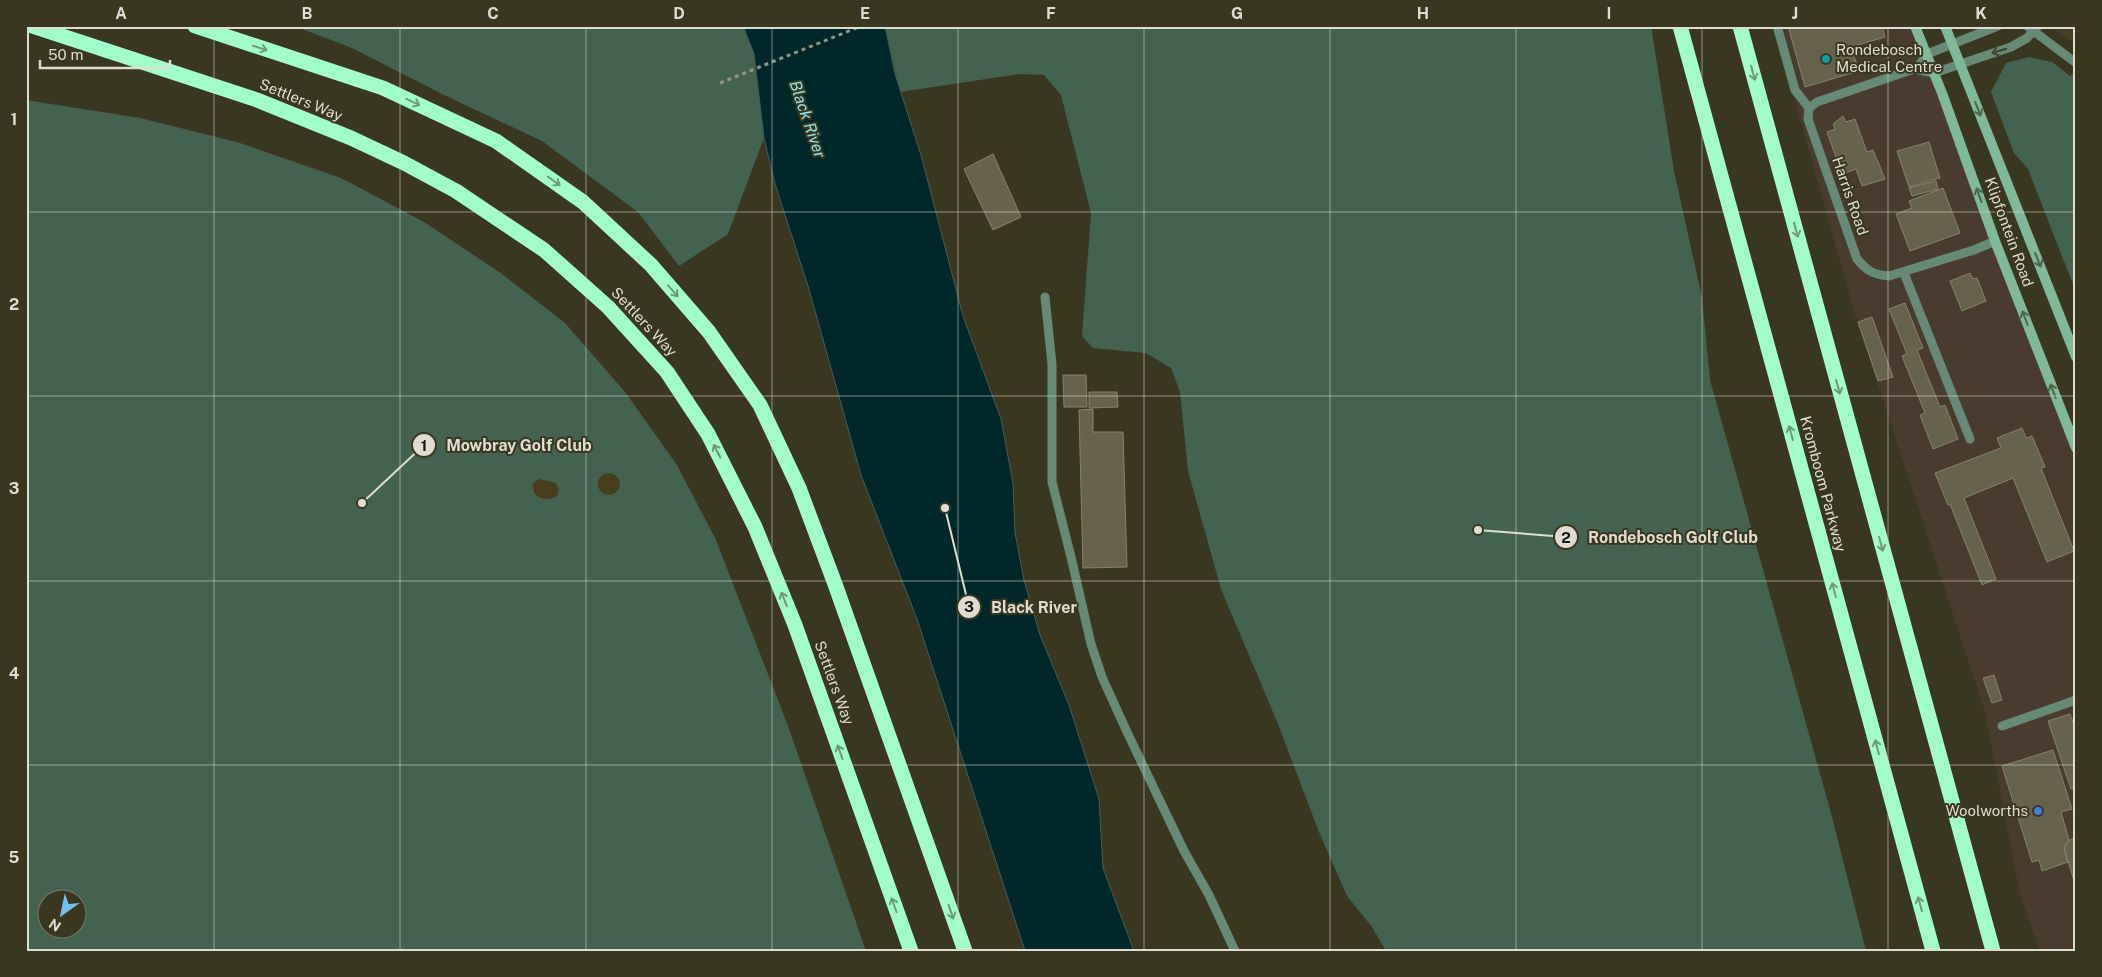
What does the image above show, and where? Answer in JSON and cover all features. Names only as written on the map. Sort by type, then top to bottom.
[{"type":"highway","name":"Settlers Way","points":[[32,26],[257,100],[351,138],[404,163],[456,191],[530,240],[544,250],[608,307],[667,372],[708,434],[755,527],[795,625],[910,951]]},
{"type":"highway","points":[[195,26],[383,88],[496,141],[583,202],[650,265],[709,332],[760,404],[799,488],[839,593],[965,951]]},
{"type":"highway","name":"Kromboom Parkway","points":[[1680,26],[1933,951]]},
{"type":"highway","points":[[1740,26],[1992,951]]},
{"type":"main road","name":"Klipfontein Road","points":[[1915,26],[1995,241],[2076,448]]},
{"type":"main road","name":"Klipfontein Road","points":[[1946,26],[2076,357]]},
{"type":"lane","points":[[1777,26],[1795,90],[1809,108],[1817,102],[1917,68],[1934,73],[2011,48],[2027,38],[2032,28],[2076,63]]},
{"type":"lane","points":[[1917,68],[1927,54],[1998,26]]},
{"type":"lane","name":"Harris Road","points":[[1809,108],[1808,119],[1857,259],[1865,269],[1876,275],[1889,276],[1904,273],[1974,250],[1995,241]]},
{"type":"lane","points":[[1904,273],[1970,439]]},
{"type":"lane","points":[[1045,297],[1052,364],[1052,482],[1090,644],[1102,677],[1127,732],[1184,851],[1209,895],[1235,951]]},
{"type":"lane","points":[[2002,726],[2076,700]]},
{"type":"path","points":[[720,83],[861,26]]},
{"type":"shaded area","points":[[1774,26],[1915,26],[2076,448],[2076,951],[2040,951],[2020,895],[1985,712],[1854,311]]},
{"type":"shaded area","points":[[2051,26],[2076,26],[2076,45]]},
{"type":"green space","points":[[294,26],[743,26],[754,54],[764,138],[728,234],[679,266],[638,212],[542,141],[444,95],[352,48]]},
{"type":"green space","points":[[885,26],[1651,26],[1674,171],[1702,298],[1710,380],[1831,813],[1866,951],[1386,951],[1372,927],[1347,896],[1319,832],[1278,724],[1221,589],[1188,471],[1180,392],[1171,368],[1146,353],[1093,348],[1082,336],[1091,213],[1061,95],[1044,75],[1019,74],[900,92]]},
{"type":"green space","points":[[2029,57],[2052,62],[2070,76],[2073,73],[2076,75],[2076,292],[2028,169],[2014,153],[1991,92],[2006,63]]},
{"type":"green space","points":[[26,100],[140,118],[237,142],[341,178],[424,222],[502,274],[565,323],[625,392],[677,465],[716,540],[788,726],[866,951],[26,951]]},
{"type":"sand","points":[[609,473],[617,476],[620,484],[617,492],[609,495],[601,492],[598,484],[601,476]]},
{"type":"sand","points":[[539,479],[556,483],[559,490],[557,496],[544,499],[537,496],[534,492],[533,483]]},
{"type":"water","name":"Black River","points":[[743,26],[885,26],[895,74],[921,155],[963,316],[1001,419],[1013,483],[1015,533],[1024,580],[1040,635],[1069,705],[1099,799],[1103,868],[1134,951],[1025,951],[917,619],[861,475],[808,286],[775,184],[764,138],[754,54]]},
{"type":"building","name":"Rondebosch Medical Centre","points":[[1788,26],[1882,26],[1885,37],[1851,47],[1859,71],[1805,87]]},
{"type":"building","points":[[1843,116],[1846,122],[1855,119],[1867,152],[1873,150],[1885,179],[1862,186],[1856,169],[1842,174],[1827,132],[1835,129],[1833,124]]},
{"type":"building","points":[[1929,142],[1940,178],[1909,187],[1897,151]]},
{"type":"building","points":[[993,154],[1021,217],[993,230],[964,169]]},
{"type":"building","points":[[1936,181],[1938,189],[1912,196],[1909,188]]},
{"type":"building","points":[[1943,188],[1960,233],[1910,251],[1896,214],[1912,208],[1909,201]]},
{"type":"building","points":[[1970,273],[1973,279],[1977,278],[1986,301],[1962,311],[1950,281]]},
{"type":"building","points":[[1905,303],[1923,348],[1917,350],[1940,407],[1945,405],[1958,439],[1933,449],[1920,415],[1925,413],[1902,356],[1907,354],[1889,309]]},
{"type":"building","points":[[1872,317],[1893,377],[1878,381],[1858,322]]},
{"type":"building","points":[[1063,375],[1086,375],[1087,407],[1064,407]]},
{"type":"building","points":[[1089,392],[1117,392],[1118,407],[1089,408]]},
{"type":"building","points":[[1093,409],[1093,432],[1123,432],[1127,567],[1083,568],[1079,410]]},
{"type":"building","points":[[2022,428],[2026,438],[2032,436],[2045,467],[2041,468],[2074,551],[2047,562],[2013,478],[1964,498],[1996,579],[1982,585],[1950,504],[1948,505],[1935,473],[2001,448],[1997,438]]},
{"type":"building","points":[[1994,675],[2002,700],[1992,703],[1983,678]]},
{"type":"building","points":[[2070,714],[2076,730],[2076,788],[2071,789],[2048,721]]},
{"type":"building","points":[[2053,750],[2072,809],[2061,812],[2069,840],[2064,848],[2068,862],[2042,871],[2039,860],[2032,862],[2002,766]]},
{"type":"building","points":[[2076,838],[2075,884],[2064,848],[2069,840]]},
{"type":"place","name":"Rondebosch Medical Centre","points":[[1826,59]]},
{"type":"place","name":"Mowbray Golf Club","points":[[362,503]]},
{"type":"place","name":"Black River","points":[[945,508]]},
{"type":"place","name":"Rondebosch Golf Club","points":[[1478,530]]},
{"type":"place","name":"Woolworths","points":[[2038,811]]}]
